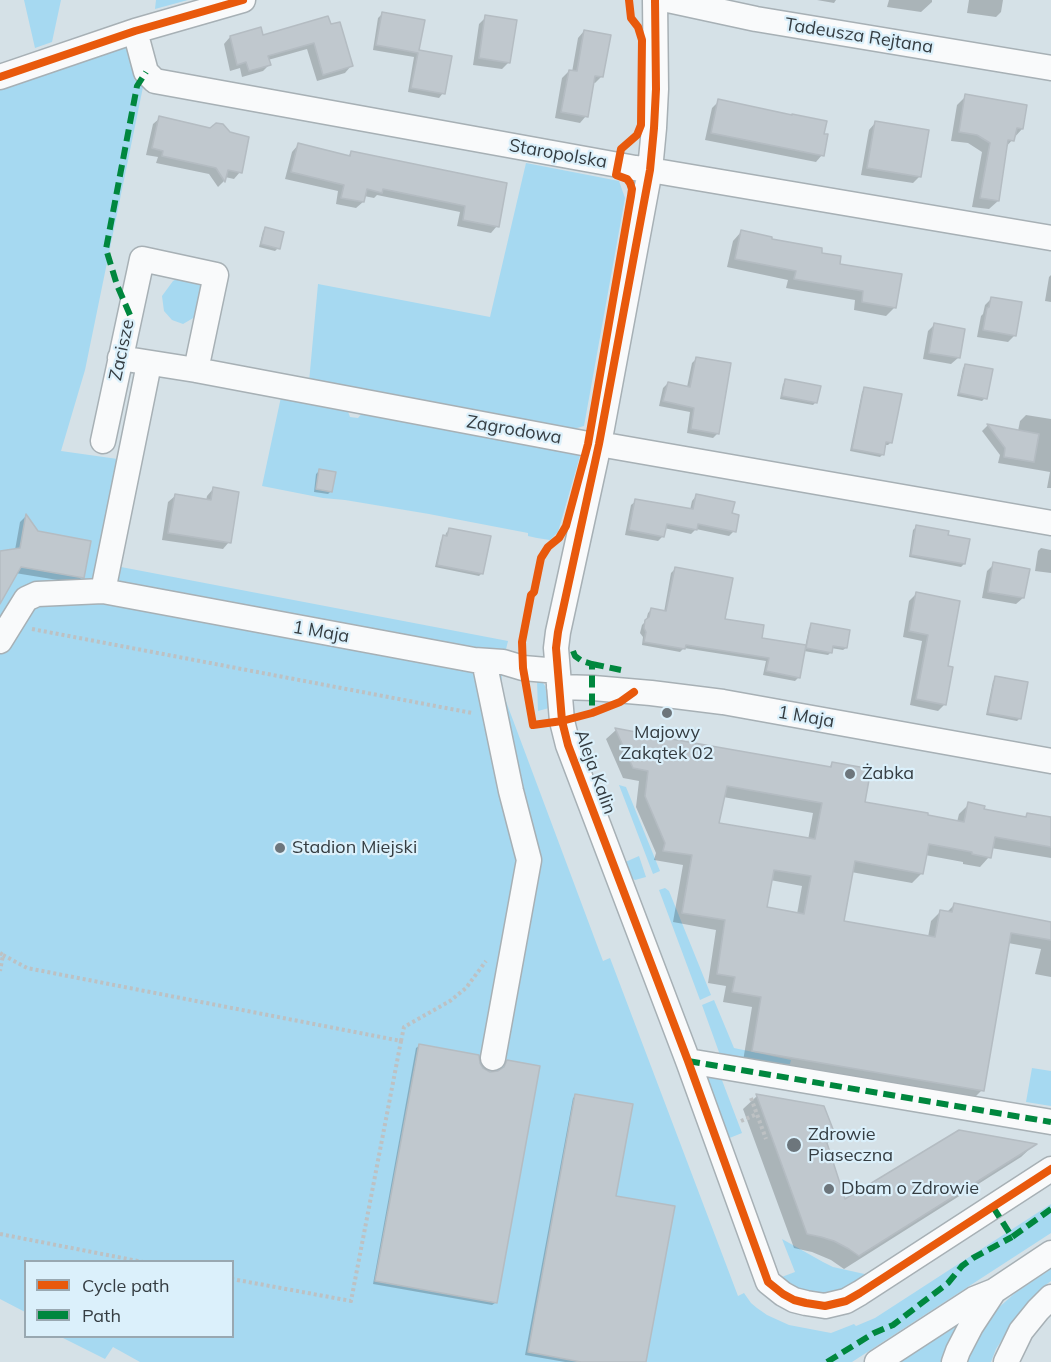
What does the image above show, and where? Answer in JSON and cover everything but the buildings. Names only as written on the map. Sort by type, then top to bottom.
[{"type":"street","points":[[0,76],[135,31],[243,0]]},
{"type":"street","name":"Aleja Kalin","points":[[655,0],[656,89],[650,170],[599,444],[556,648],[562,722],[568,745],[688,1061],[768,1282],[783,1294],[800,1302],[825,1306],[846,1300],[1051,1169]]},
{"type":"street","name":"Tadeusza Rejtana","points":[[668,0],[756,19],[1051,68]]},
{"type":"street","name":"Staropolska","points":[[135,31],[146,72],[155,81],[618,165],[1051,238]]},
{"type":"street","name":"Zacisze","points":[[103,441],[142,259],[216,274],[196,370]]},
{"type":"street","name":"Zagrodowa","points":[[120,358],[196,370],[588,444],[599,444],[1051,523]]},
{"type":"street","points":[[111,593],[149,364]]},
{"type":"street","name":"1 Maja","points":[[5,633],[26,599],[37,594],[111,593],[494,662],[603,689],[694,698],[1051,761]]},
{"type":"street","points":[[493,1058],[529,860],[511,791],[497,717],[494,662]]},
{"type":"street","points":[[688,1061],[1051,1122]]},
{"type":"street","points":[[877,1362],[975,1299],[994,1291],[1051,1253]]},
{"type":"street","points":[[954,1362],[971,1326],[994,1291]]},
{"type":"street","points":[[1006,1362],[1021,1331],[1051,1297]]},
{"type":"path","points":[[5,633],[497,717]]},
{"type":"path","points":[[0,971],[1,954],[27,968],[401,1041]]},
{"type":"path","points":[[234,1279],[351,1301],[404,1027],[450,1001],[466,988]]},
{"type":"path","points":[[751,1098],[766,1139]]},
{"type":"path","points":[[741,1121],[757,1114]]},
{"type":"path","points":[[0,1234],[133,1260]]},
{"type":"shaded area","points":[[24,0],[61,0],[52,42],[35,48]]},
{"type":"shaded area","points":[[156,0],[188,0],[155,9]]},
{"type":"shaded area","name":"Stadion Miejski","points":[[129,43],[136,59],[134,79],[143,87],[85,370],[61,451],[139,462],[121,567],[508,641],[503,662],[501,688],[603,961],[610,958],[738,1296],[744,1293],[757,1308],[789,1325],[831,1333],[875,1318],[1051,1204],[1051,1233],[852,1362],[140,1362],[113,1347],[105,1359],[63,1338],[234,1338],[234,1260],[24,1260],[24,1311],[0,1299],[0,86]]},
{"type":"shaded area","points":[[526,163],[619,181],[625,198],[584,426],[570,430],[309,382],[318,284],[490,317]]},
{"type":"shaded area","points":[[185,274],[197,279],[204,289],[195,317],[183,324],[172,320],[164,311],[162,296],[173,281]]},
{"type":"shaded area","points":[[281,397],[347,409],[350,417],[358,418],[364,411],[577,451],[580,456],[558,532],[550,540],[537,538],[528,536],[528,533],[429,514],[262,486]]},
{"type":"shaded area","points":[[537,680],[545,686],[549,708],[538,711]]},
{"type":"shaded area","points":[[619,785],[626,787],[660,871],[653,874]]},
{"type":"shaded area","points":[[639,856],[646,877],[635,880],[628,876],[623,863]]},
{"type":"shaded area","points":[[665,888],[669,891],[711,995],[700,1000],[659,890]]},
{"type":"shaded area","points":[[714,1000],[734,1048],[791,1060],[790,1064],[787,1066],[720,1055],[702,1005]]},
{"type":"shaded area","points":[[1032,1068],[1051,1071],[1051,1106],[1026,1102]]},
{"type":"shaded area","points":[[703,1074],[720,1075],[742,1133],[727,1139]]},
{"type":"shaded area","points":[[782,1239],[833,1267],[869,1275],[840,1293],[819,1295],[805,1293],[779,1278],[795,1272]]},
{"type":"shaded area","points":[[1051,1269],[1051,1281],[1043,1287],[1009,1329],[996,1349],[991,1362],[964,1362],[987,1321],[996,1310],[1015,1293]]},
{"type":"shaded area","points":[[960,1324],[944,1362],[900,1362]]},
{"type":"marked path","points":[[130,315],[117,285],[106,249],[137,86],[146,72]]},
{"type":"marked path","points":[[573,651],[575,656],[582,661],[592,664],[592,713],[588,714]]},
{"type":"marked path","points":[[592,664],[621,670]]},
{"type":"marked path","points":[[688,1061],[1051,1122]]},
{"type":"marked path","points":[[993,1207],[1012,1237],[1051,1209]]},
{"type":"marked path","points":[[827,1362],[874,1333],[893,1325],[948,1283],[962,1266],[1012,1237]]},
{"type":"cycle path","points":[[0,77],[135,31],[243,0]]},
{"type":"cycle path","points":[[629,0],[631,18],[638,27],[642,40],[641,125],[637,135],[621,149],[616,175],[627,179],[630,183],[631,196],[588,444],[566,526],[559,538],[548,547],[541,558],[522,642],[523,668],[533,725],[562,721],[592,713],[620,702],[634,692]]},
{"type":"cycle path","points":[[655,0],[656,89],[650,170],[599,444],[556,648],[562,721],[568,745],[688,1061],[768,1282],[783,1294],[806,1303],[825,1306],[846,1301],[1051,1169]]},
{"type":"place","name":"Majowy Zakątek 02","points":[[667,713]]},
{"type":"place","name":"Żabka","points":[[850,774]]},
{"type":"place","name":"Stadion Miejski","points":[[280,848]]},
{"type":"place","name":"Zdrowie Piaseczna","points":[[794,1145]]},
{"type":"place","name":"Dbam o Zdrowie","points":[[829,1189]]}]
